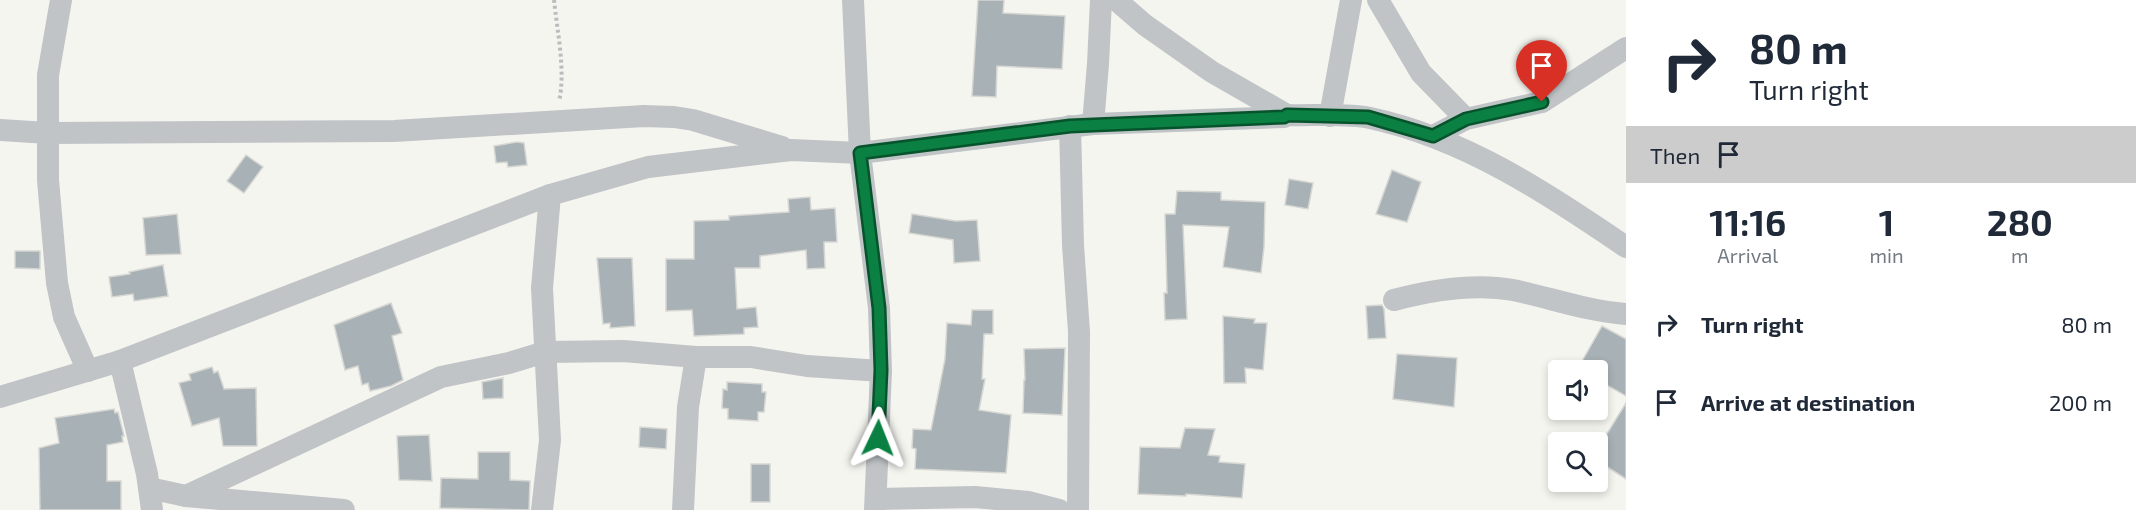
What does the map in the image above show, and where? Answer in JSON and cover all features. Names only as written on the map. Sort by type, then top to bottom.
[{"type":"street","points":[[62,0],[48,75],[48,180],[57,283],[64,317],[88,371]]},
{"type":"street","points":[[853,0],[860,153],[875,271],[881,370],[875,505],[975,498],[1028,501],[1059,510]]},
{"type":"street","points":[[1093,124],[1101,0]]},
{"type":"street","points":[[1116,0],[1145,25],[1212,72],[1287,115]]},
{"type":"street","points":[[1330,116],[1351,0]]},
{"type":"street","points":[[1378,0],[1421,73],[1466,119]]},
{"type":"street","points":[[1433,136],[1466,119],[1542,102],[1626,48]]},
{"type":"street","points":[[0,398],[120,361],[550,195],[648,167],[791,150],[860,153],[1093,124],[1284,117],[1287,115],[1368,117],[1433,136],[1510,172],[1626,247]]},
{"type":"street","points":[[0,130],[48,133],[394,131],[645,116],[693,120],[791,150]]},
{"type":"street","points":[[1070,126],[1072,245],[1079,332],[1078,510]]},
{"type":"street","points":[[542,510],[550,440],[542,288],[550,195]]},
{"type":"street","points":[[1394,300],[1423,292],[1475,287],[1512,290],[1606,313],[1626,314]]},
{"type":"street","points":[[186,496],[441,377],[509,363],[545,352],[623,351],[696,357],[751,357],[807,366],[881,370]]},
{"type":"street","points":[[682,510],[688,407],[696,357]]},
{"type":"street","points":[[120,361],[150,499],[186,496],[344,510]]},
{"type":"path","points":[[553,122],[561,93],[554,0]]},
{"type":"building","points":[[978,0],[1004,0],[1003,13],[1065,16],[1062,69],[997,66],[996,97],[972,96]]},
{"type":"building","points":[[524,143],[527,165],[508,167],[507,162],[496,163],[494,146]]},
{"type":"building","points":[[246,155],[263,167],[244,193],[227,181]]},
{"type":"building","points":[[1392,170],[1421,182],[1407,222],[1376,214]]},
{"type":"building","points":[[1289,179],[1313,183],[1308,209],[1285,205]]},
{"type":"building","points":[[1177,191],[1221,192],[1221,200],[1265,202],[1264,247],[1261,273],[1223,267],[1229,227],[1183,225],[1187,319],[1165,320],[1164,293],[1167,293],[1165,214],[1175,214]]},
{"type":"building","points":[[810,197],[811,210],[835,208],[837,242],[824,242],[825,268],[807,269],[806,250],[760,256],[760,268],[735,268],[737,309],[756,307],[758,327],[744,328],[744,334],[694,336],[692,310],[666,311],[666,259],[694,259],[694,221],[729,220],[729,216],[789,212],[788,199]]},
{"type":"building","points":[[177,214],[181,254],[146,255],[143,218]]},
{"type":"building","points":[[912,214],[956,221],[977,220],[980,261],[954,263],[953,240],[909,233]]},
{"type":"building","points":[[15,251],[40,251],[40,269],[15,268]]},
{"type":"building","points":[[597,258],[632,258],[635,326],[610,328],[610,323],[603,324]]},
{"type":"building","points":[[163,265],[168,296],[134,301],[133,294],[112,297],[109,277]]},
{"type":"building","points":[[391,303],[402,333],[392,336],[403,380],[391,386],[370,391],[368,383],[362,385],[358,366],[345,370],[334,325]]},
{"type":"building","points":[[1382,305],[1386,338],[1368,339],[1366,306]]},
{"type":"building","points":[[972,310],[993,310],[993,334],[984,334],[982,379],[985,379],[979,410],[1011,415],[1006,473],[915,469],[916,449],[912,448],[913,429],[931,430],[945,359],[947,323],[971,325]]},
{"type":"building","points":[[1223,316],[1255,319],[1254,323],[1267,323],[1263,370],[1245,368],[1246,383],[1224,383]]},
{"type":"building","points":[[1602,326],[1626,339],[1626,396],[1608,386],[1608,360],[1583,360]]},
{"type":"building","points":[[1065,348],[1062,415],[1023,413],[1024,349]]},
{"type":"building","points":[[1397,354],[1457,358],[1454,407],[1393,399]]},
{"type":"building","points":[[212,367],[214,373],[218,371],[224,389],[256,388],[257,446],[223,446],[219,418],[192,426],[179,383],[191,380],[189,374]]},
{"type":"building","points":[[503,378],[503,398],[483,399],[482,382]]},
{"type":"building","points":[[727,382],[762,384],[762,392],[766,392],[764,412],[758,412],[758,421],[728,419],[728,409],[722,408],[723,389],[727,390]]},
{"type":"building","points":[[1626,403],[1626,479],[1608,467],[1608,432]]},
{"type":"building","points":[[114,409],[115,413],[118,412],[124,436],[122,436],[123,442],[107,445],[107,481],[121,481],[121,510],[40,510],[39,448],[59,443],[55,418]]},
{"type":"building","points":[[640,427],[667,429],[666,449],[639,447]]},
{"type":"building","points":[[1185,428],[1215,429],[1208,455],[1220,456],[1219,462],[1245,464],[1242,498],[1186,494],[1186,496],[1138,494],[1140,447],[1180,448]]},
{"type":"building","points":[[429,435],[432,481],[399,480],[397,436]]},
{"type":"building","points":[[478,452],[510,452],[510,480],[530,481],[529,510],[440,508],[441,478],[478,479]]},
{"type":"building","points":[[751,464],[770,464],[770,502],[751,502]]},
{"type":"route","points":[[878,438],[881,370],[879,308],[860,153],[1070,126],[1284,117],[1287,115],[1368,117],[1433,136],[1466,119],[1542,102]]}]
